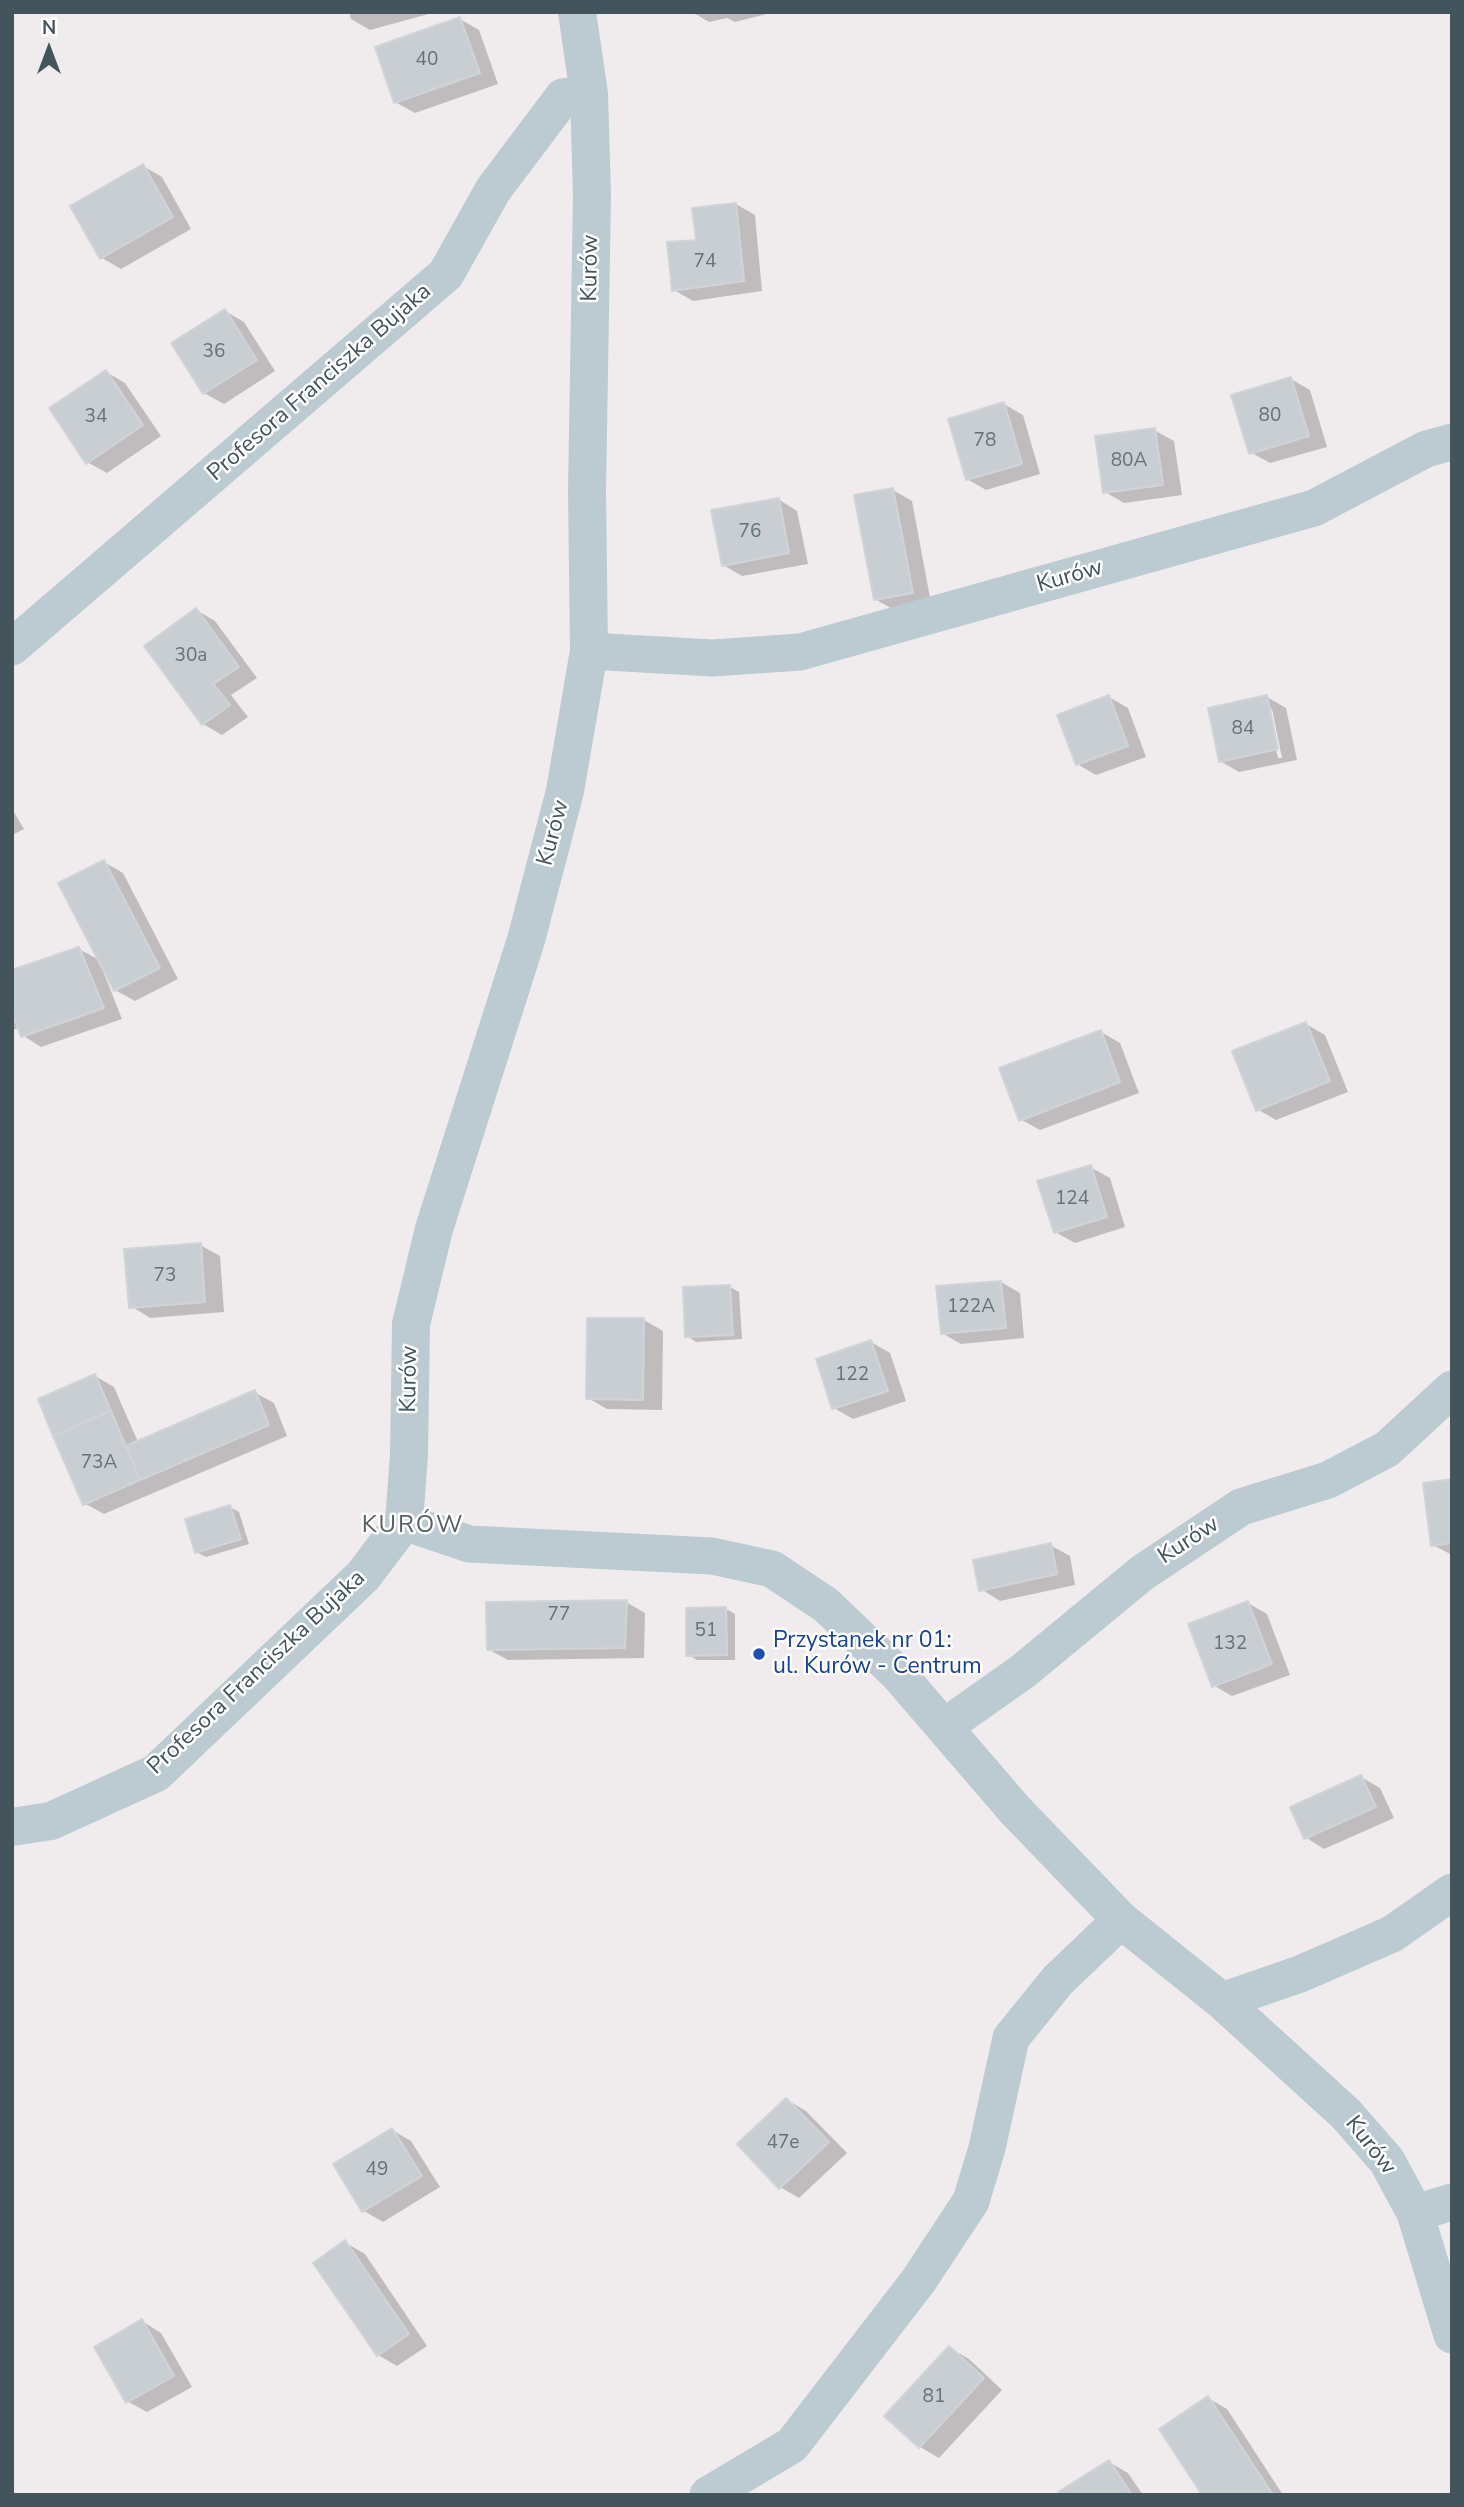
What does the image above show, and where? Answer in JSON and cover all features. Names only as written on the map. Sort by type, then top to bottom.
[{"type":"street","name":"Kurów","points":[[577,12],[589,94],[592,195],[587,491],[589,651],[565,791],[526,940],[434,1229],[411,1324],[409,1455],[404,1522],[469,1544],[712,1556],[772,1569],[826,1605],[898,1674],[1015,1810],[1121,1920],[1222,2001],[1346,2114],[1387,2161],[1415,2213],[1452,2335]]},
{"type":"street","name":"Profesora Franciszka Bujaka","points":[[12,647],[446,274],[493,190],[563,97],[589,94]]},
{"type":"street","name":"Kurów","points":[[589,651],[713,658],[800,652],[1314,508],[1426,449],[1452,442]]},
{"type":"street","name":"Kurów","points":[[944,1727],[1022,1672],[1142,1573],[1241,1507],[1328,1480],[1387,1449],[1452,1389]]},
{"type":"street","name":"Profesora Franciszka Bujaka","points":[[12,1827],[51,1821],[156,1773],[363,1576],[404,1522]]},
{"type":"street","points":[[1222,2001],[1300,1974],[1392,1934],[1452,1892]]},
{"type":"street","points":[[708,2495],[792,2445],[919,2280],[971,2201],[987,2148],[1011,2038],[1058,1980],[1121,1920]]},
{"type":"street","points":[[1415,2213],[1452,2202]]},
{"type":"building","points":[[460,17],[480,73],[394,103],[375,47]]},
{"type":"building","points":[[143,164],[173,217],[100,259],[70,206]]},
{"type":"building","points":[[736,203],[744,281],[672,291],[667,242],[696,240],[692,208]]},
{"type":"building","points":[[225,309],[257,360],[203,394],[171,343]]},
{"type":"building","points":[[106,370],[143,425],[86,464],[49,408]]},
{"type":"building","points":[[1291,377],[1309,436],[1249,454],[1231,395]]},
{"type":"building","points":[[1004,402],[1022,464],[966,480],[948,419]]},
{"type":"building","points":[[1155,428],[1163,485],[1103,493],[1095,436]]},
{"type":"building","points":[[893,488],[913,593],[874,600],[854,495]]},
{"type":"building","points":[[779,498],[789,553],[722,566],[711,510]]},
{"type":"building","points":[[196,608],[239,667],[213,684],[230,705],[202,725],[144,646]]},
{"type":"building","points":[[1109,695],[1128,746],[1076,765],[1057,715]]},
{"type":"building","points":[[1267,695],[1278,749],[1219,762],[1208,708]]},
{"type":"building","points":[[104,860],[160,968],[114,991],[58,883]]},
{"type":"building","points":[[79,947],[104,1008],[21,1037],[12,1012],[12,970]]},
{"type":"building","points":[[1306,1022],[1330,1081],[1256,1111],[1232,1051]]},
{"type":"building","points":[[1101,1030],[1120,1082],[1019,1121],[999,1068]]},
{"type":"building","points":[[1091,1165],[1107,1217],[1054,1233],[1037,1181]]},
{"type":"building","points":[[201,1243],[205,1302],[129,1308],[124,1249]]},
{"type":"building","points":[[1001,1281],[1006,1328],[941,1334],[936,1286]]},
{"type":"building","points":[[730,1285],[733,1335],[685,1337],[683,1287]]},
{"type":"building","points":[[587,1318],[644,1318],[643,1400],[586,1399]]},
{"type":"building","points":[[871,1340],[888,1391],[832,1409],[816,1359]]},
{"type":"building","points":[[95,1374],[111,1411],[53,1436],[38,1399]]},
{"type":"building","points":[[255,1390],[269,1425],[140,1480],[126,1446]]},
{"type":"building","points":[[111,1411],[140,1480],[83,1505],[53,1436]]},
{"type":"building","points":[[1452,1479],[1452,1543],[1431,1546],[1423,1483]]},
{"type":"building","points":[[230,1505],[241,1539],[195,1553],[185,1519]]},
{"type":"building","points":[[1051,1543],[1057,1574],[979,1591],[973,1560]]},
{"type":"building","points":[[627,1600],[625,1648],[487,1650],[486,1602]]},
{"type":"building","points":[[1248,1601],[1272,1664],[1212,1687],[1188,1624]]},
{"type":"building","points":[[726,1607],[727,1655],[686,1656],[686,1608]]},
{"type":"building","points":[[1361,1775],[1376,1807],[1304,1839],[1290,1807]]},
{"type":"building","points":[[786,2098],[829,2142],[779,2189],[737,2144]]},
{"type":"building","points":[[392,2128],[422,2176],[362,2212],[333,2164]]},
{"type":"building","points":[[345,2240],[409,2334],[377,2356],[313,2263]]},
{"type":"building","points":[[142,2319],[174,2376],[126,2403],[94,2347]]},
{"type":"building","points":[[949,2346],[984,2378],[919,2448],[884,2416]]},
{"type":"building","points":[[1208,2396],[1273,2495],[1202,2495],[1159,2429]]},
{"type":"building","points":[[1109,2460],[1132,2495],[1060,2495],[1058,2492]]},
{"type":"place","name":"Przystanek nr 01: ul. Kurów - Centrum","points":[[759,1654]]},
{"type":"district","name":"KURÓW","points":[[413,1526]]}]
